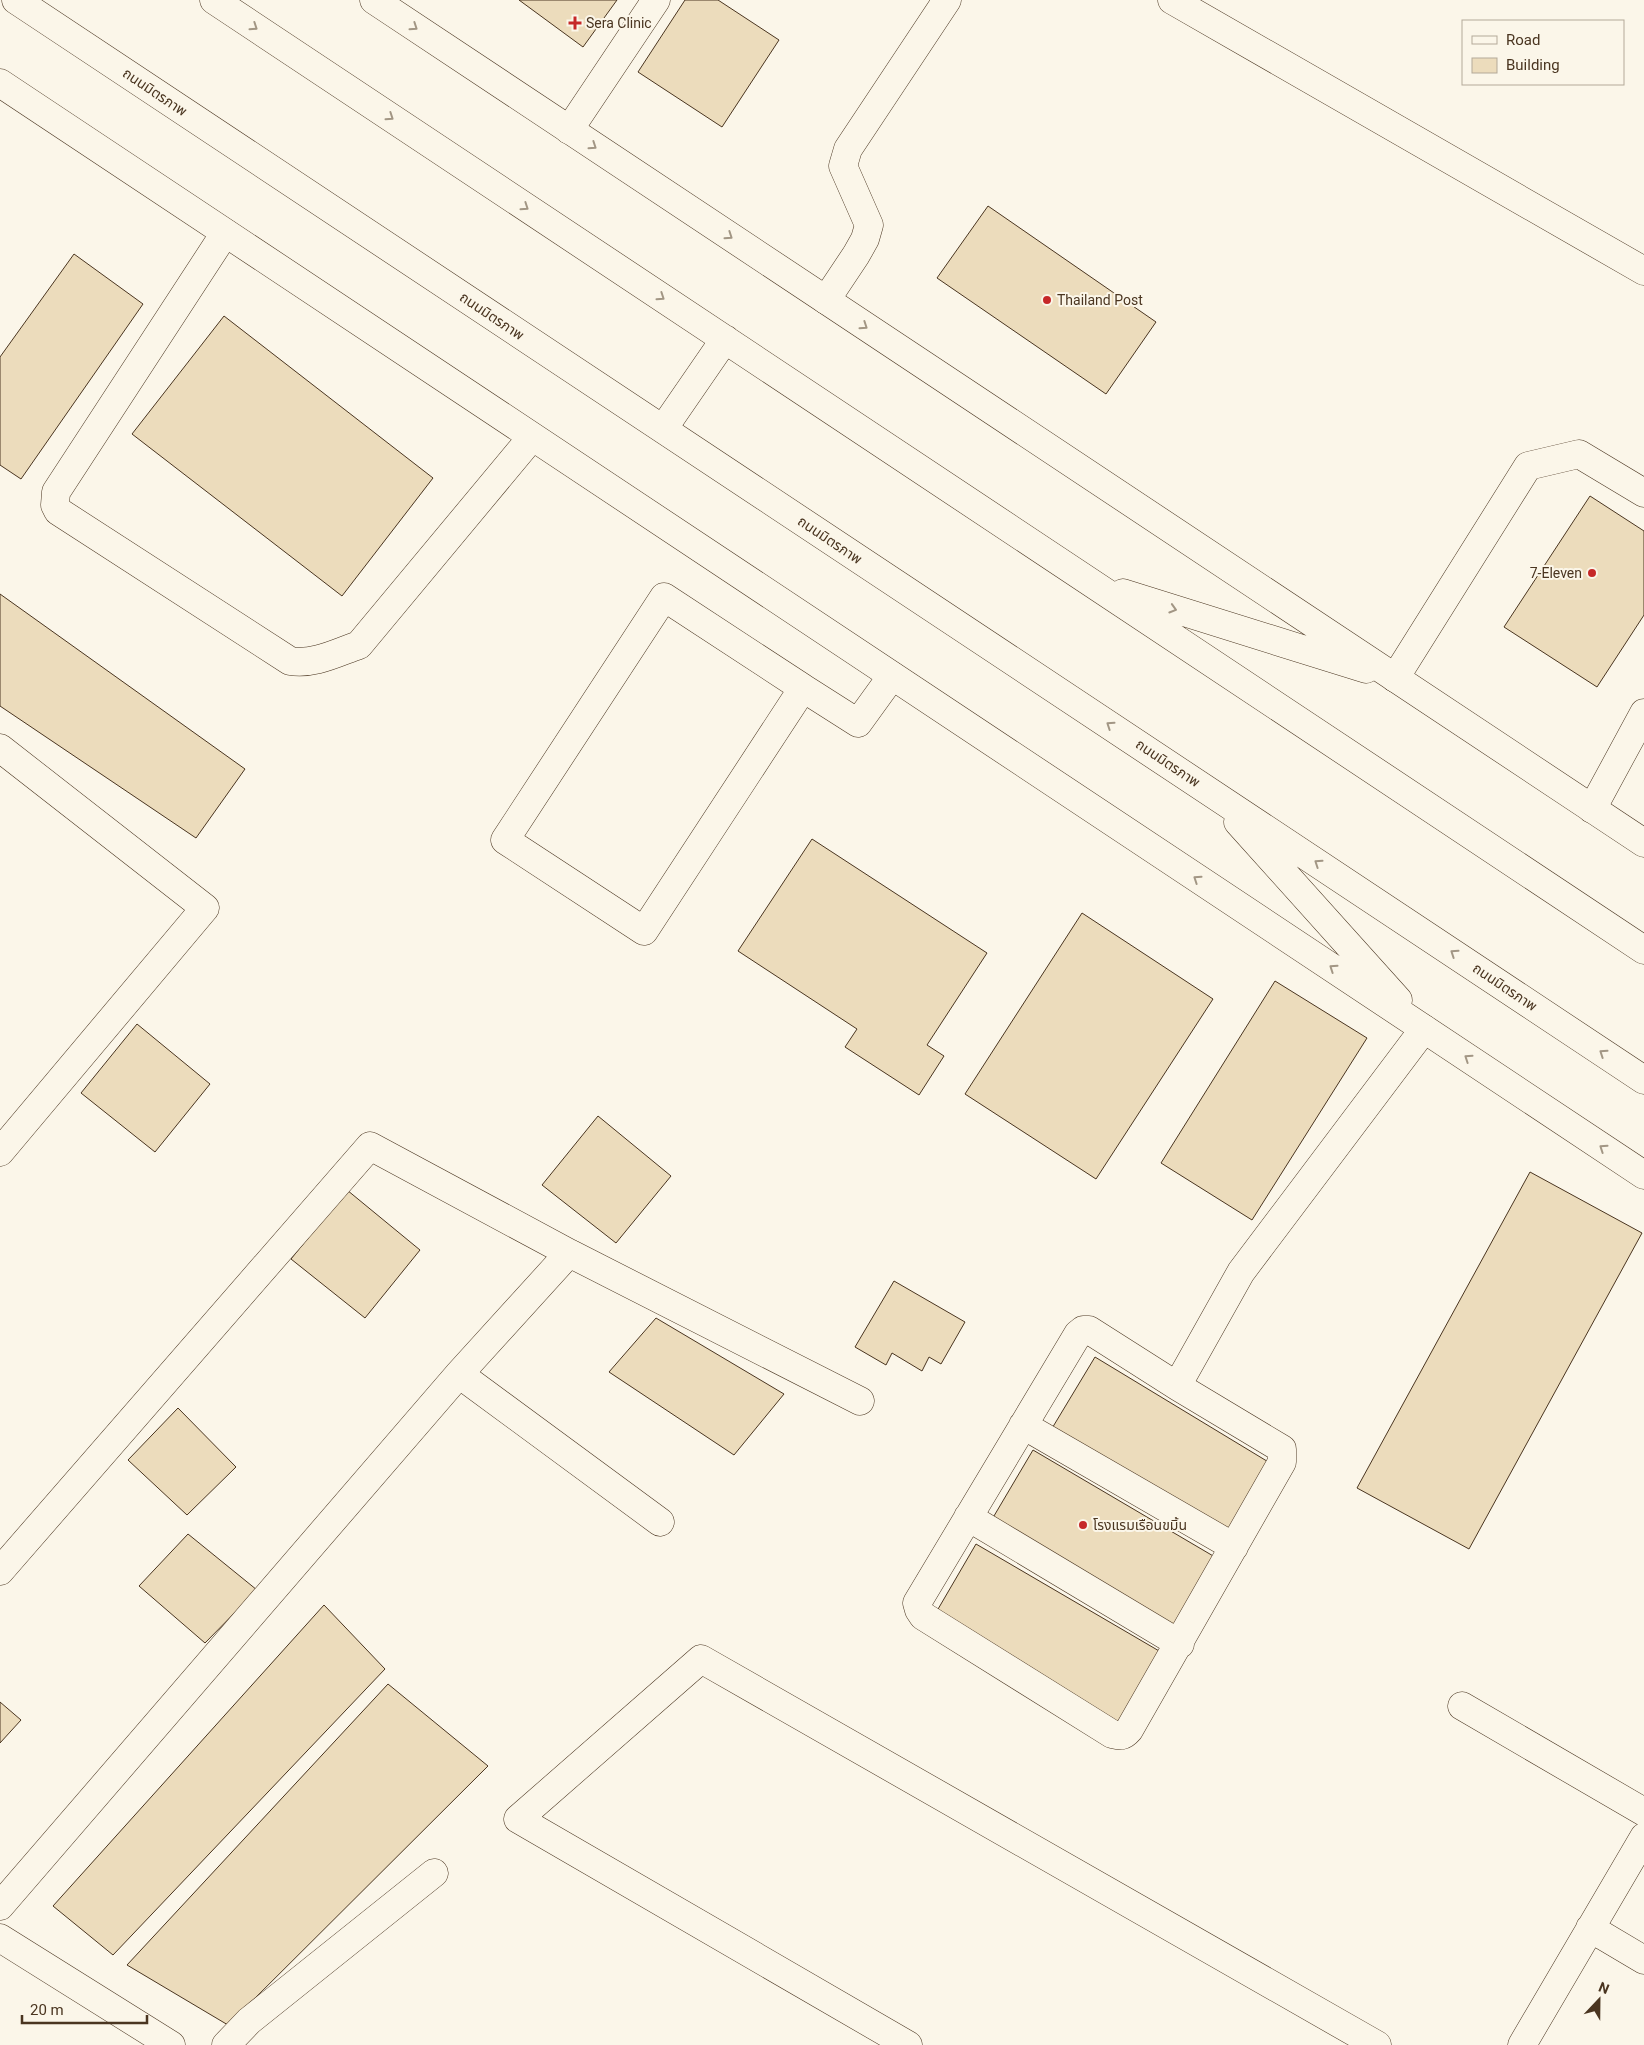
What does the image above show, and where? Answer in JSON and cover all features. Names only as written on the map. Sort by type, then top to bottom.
[{"type":"main road","name":"ถนนมิตรภาพ","points":[[16,0],[1644,1080]]},
{"type":"main road","points":[[214,0],[1644,950]]},
{"type":"main road","points":[[374,0],[1644,844]]},
{"type":"main road","points":[[569,130],[656,0]]},
{"type":"main road","points":[[826,300],[865,240],[868,225],[844,166],[848,149],[947,0]]},
{"type":"main road","points":[[1172,0],[1644,271]]},
{"type":"main road","points":[[0,83],[1644,1175]]},
{"type":"main road","points":[[226,233],[56,492],[58,511],[290,661],[317,661],[359,645],[532,437]]},
{"type":"main road","points":[[663,429],[725,339]]},
{"type":"main road","points":[[1395,678],[1528,466],[1579,454],[1644,492]]},
{"type":"main road","points":[[1093,584],[1395,678]]},
{"type":"main road","points":[[804,688],[644,931],[505,840],[664,597],[858,723],[892,676]]},
{"type":"main road","points":[[1592,809],[1644,713]]},
{"type":"main road","points":[[0,748],[205,908],[0,1152]]},
{"type":"main road","points":[[1212,792],[1424,1029]]},
{"type":"main road","points":[[1177,1386],[1241,1272],[1424,1029]]},
{"type":"main road","points":[[0,1571],[370,1146],[569,1253],[860,1402]]},
{"type":"main road","points":[[0,1906],[459,1374],[569,1253]]},
{"type":"main road","points":[[1083,1330],[1089,1330],[1282,1449],[1282,1462],[1180,1644],[1125,1735],[1112,1734],[922,1616],[918,1610],[917,1603],[1023,1425],[1078,1334],[1083,1330]]},
{"type":"main road","points":[[459,1374],[660,1522]]},
{"type":"main road","points":[[1023,1425],[1234,1547]]},
{"type":"main road","points":[[968,1517],[1180,1644]]},
{"type":"main road","points":[[908,2045],[518,1819],[701,1659],[1377,2045]]},
{"type":"main road","points":[[1462,1706],[1644,1812]]},
{"type":"main road","points":[[1522,2045],[1644,1837]]},
{"type":"main road","points":[[226,2045],[249,2021],[434,1873]]},
{"type":"main road","points":[[1590,1928],[1644,1960]]},
{"type":"main road","points":[[0,1938],[171,2045]]},
{"type":"building","name":"Sera Clinic","points":[[519,0],[617,0],[583,47]]},
{"type":"building","points":[[685,0],[718,0],[779,40],[722,127],[638,72]]},
{"type":"building","name":"Thailand Post","points":[[988,206],[1156,322],[1106,394],[937,278]]},
{"type":"building","points":[[74,254],[143,304],[21,479],[0,465],[0,357]]},
{"type":"building","points":[[224,316],[433,478],[342,596],[132,434]]},
{"type":"building","name":"7-Eleven","points":[[1590,496],[1644,531],[1644,615],[1597,687],[1504,627]]},
{"type":"building","points":[[0,594],[245,769],[196,838],[0,706]]},
{"type":"building","points":[[812,839],[987,953],[927,1045],[944,1056],[919,1095],[845,1047],[857,1029],[738,951]]},
{"type":"building","points":[[1082,913],[1213,999],[1096,1179],[965,1094]]},
{"type":"building","points":[[1275,981],[1367,1038],[1252,1220],[1161,1163]]},
{"type":"building","points":[[137,1024],[210,1084],[155,1152],[81,1093]]},
{"type":"building","points":[[598,1116],[671,1176],[616,1243],[542,1185]]},
{"type":"building","points":[[1530,1172],[1642,1233],[1469,1549],[1357,1488]]},
{"type":"building","points":[[347,1190],[420,1250],[365,1318],[291,1259]]},
{"type":"building","points":[[894,1281],[965,1322],[941,1364],[929,1357],[922,1371],[892,1353],[886,1365],[855,1347]]},
{"type":"building","points":[[656,1318],[784,1394],[734,1455],[609,1372]]},
{"type":"building","points":[[1095,1357],[1275,1466],[1230,1539],[1051,1430]]},
{"type":"building","points":[[178,1408],[236,1467],[187,1515],[128,1460]]},
{"type":"building","points":[[1033,1450],[1220,1560],[1178,1632],[991,1521]]},
{"type":"building","points":[[188,1534],[257,1590],[205,1643],[139,1586]]},
{"type":"building","points":[[976,1544],[1166,1655],[1124,1727],[934,1616]]},
{"type":"building","points":[[324,1605],[385,1669],[113,1955],[53,1906]]},
{"type":"building","points":[[388,1684],[488,1766],[228,2025],[127,1965]]},
{"type":"building","points":[[0,1702],[21,1720],[0,1743]]},
{"type":"place","name":"Sera Clinic","points":[[575,23]]},
{"type":"place","name":"Thailand Post","points":[[1047,300]]},
{"type":"place","name":"7-Eleven","points":[[1592,573]]},
{"type":"place","name":"โรงแรมเรือนขมิ้น","points":[[1083,1525]]}]
